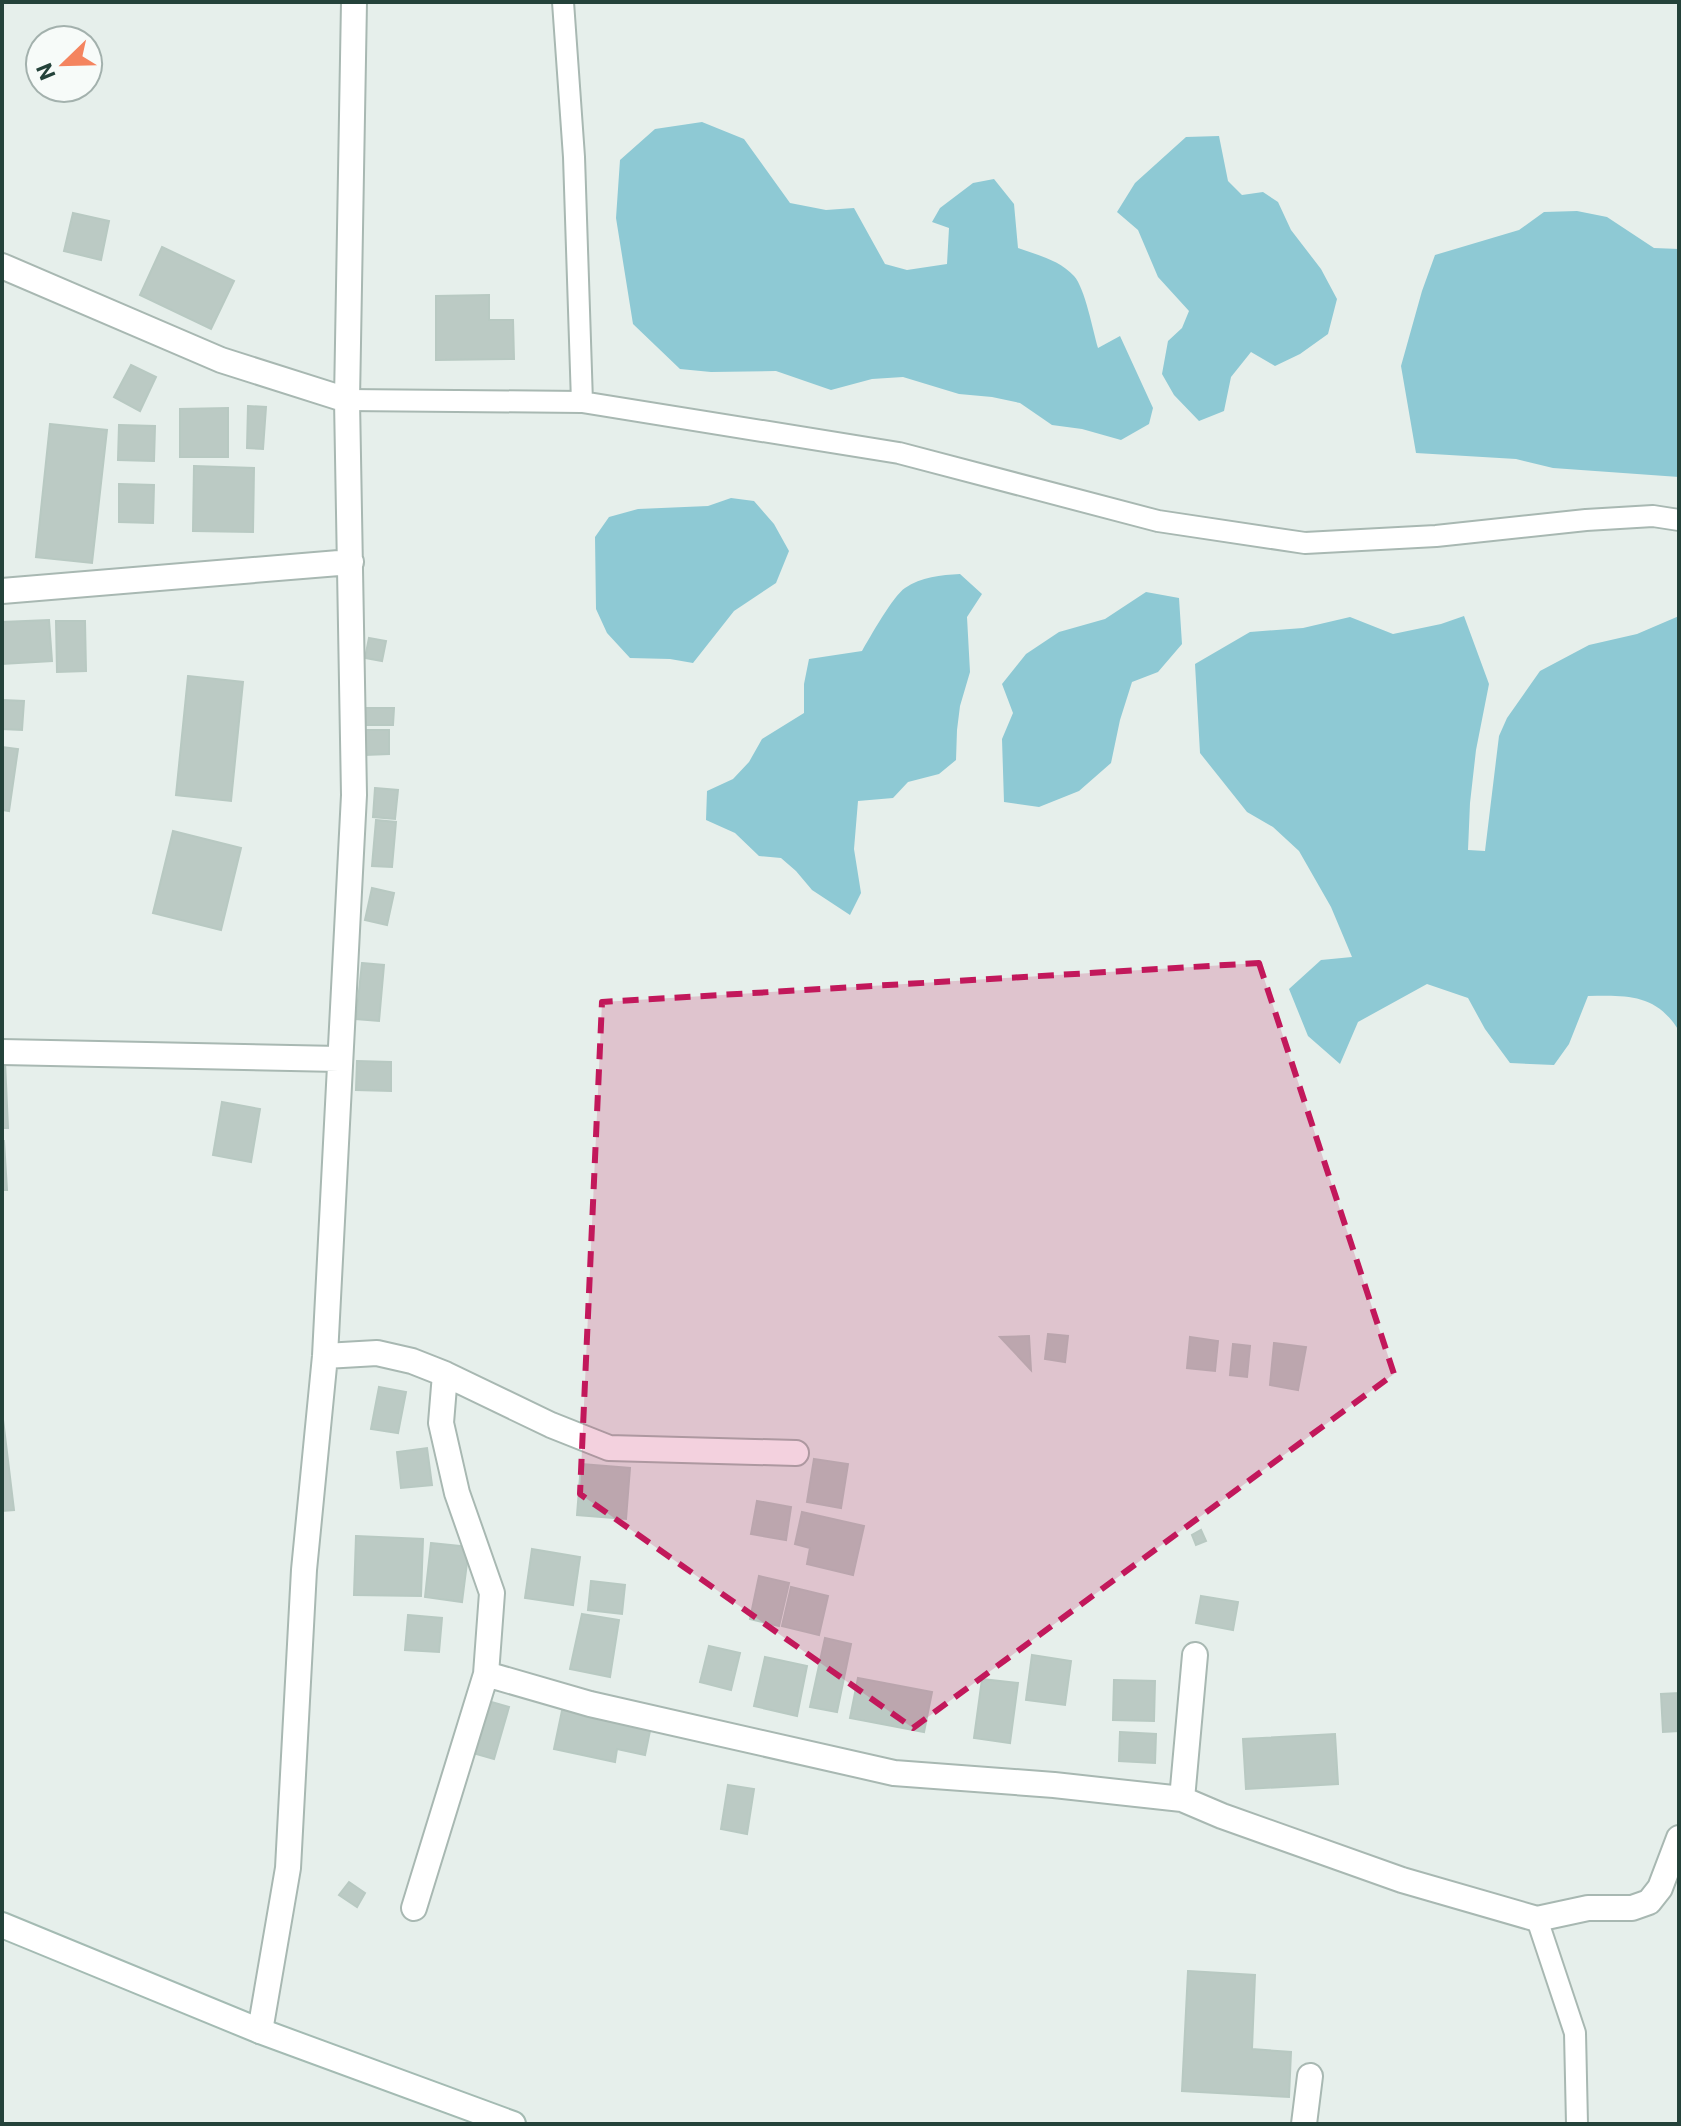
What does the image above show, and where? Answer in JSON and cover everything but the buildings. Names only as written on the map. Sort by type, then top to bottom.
[{"type":"street","points":[[260,2031],[288,1868],[304,1570],[325,1356],[354,795],[347,400],[354,2]]},
{"type":"street","points":[[2,266],[221,360],[347,400]]},
{"type":"street","points":[[2,591],[351,562]]},
{"type":"street","points":[[2,1052],[339,1059]]},
{"type":"street","points":[[325,1356],[377,1353],[412,1361],[609,1448],[796,1453]]},
{"type":"street","points":[[414,1908],[486,1674],[492,1593],[457,1493],[441,1423],[445,1374]]},
{"type":"street","points":[[1182,1799],[1195,1655]]},
{"type":"street","points":[[486,1674],[590,1704],[894,1773],[1054,1785],[1182,1799],[1402,1880],[1537,1919],[1588,1908],[1632,1908],[1649,1902],[1660,1888],[1679,1838]]},
{"type":"street","points":[[2,1925],[260,2031],[513,2124]]},
{"type":"street","points":[[1304,2124],[1310,2076]]},
{"type":"lane","points":[[563,2],[574,157],[582,402]]},
{"type":"lane","points":[[347,400],[582,402],[899,453],[1158,521],[1305,543],[1436,536],[1586,520],[1653,516],[1679,520]]},
{"type":"lane","points":[[1537,1919],[1575,2033],[1577,2124]]},
{"type":"highlighted area","points":[[1259,963],[1394,1374],[913,1728],[580,1494],[602,1002]]},
{"type":"water","points":[[702,122],[744,139],[790,203],[826,210],[854,208],[885,264],[907,270],[947,264],[949,228],[932,222],[940,208],[973,183],[994,179],[1014,204],[1018,248],[1055,262],[1068,270],[1078,282],[1098,348],[1120,336],[1153,408],[1149,424],[1121,440],[1082,429],[1052,425],[1020,403],[959,394],[903,377],[872,379],[831,390],[776,371],[680,369],[633,324],[616,218],[620,160],[655,129]]},
{"type":"water","points":[[1219,136],[1228,181],[1242,195],[1263,192],[1278,202],[1291,230],[1321,269],[1337,299],[1328,334],[1300,354],[1275,366],[1251,352],[1231,377],[1224,411],[1199,421],[1174,395],[1162,374],[1168,341],[1182,328],[1189,311],[1158,277],[1138,230],[1117,212],[1135,183],[1186,137]]},
{"type":"water","points":[[1577,211],[1607,217],[1654,248],[1679,249],[1679,477],[1553,468],[1516,459],[1416,453],[1401,366],[1435,255],[1519,230],[1544,212]]},
{"type":"water","points":[[731,498],[754,501],[774,524],[789,551],[776,583],[734,611],[693,663],[630,658],[607,633],[596,609],[595,537],[609,517],[638,509],[708,506]]},
{"type":"water","points":[[960,574],[982,594],[967,617],[970,672],[960,706],[956,760],[939,774],[908,782],[893,798],[858,801],[854,849],[861,893],[850,915],[812,890],[781,858],[759,856],[735,833],[706,820],[707,791],[733,779],[749,762],[762,739],[804,713],[804,684],[809,659],[862,651],[888,608],[905,588],[924,579]]},
{"type":"water","points":[[1146,592],[1179,598],[1182,644],[1158,672],[1132,682],[1111,763],[1079,791],[1039,807],[1004,802],[1002,739],[1013,713],[1002,684],[1026,654],[1059,632],[1105,619]]},
{"type":"water","points":[[1464,616],[1489,684],[1476,750],[1468,850],[1485,851],[1499,736],[1507,718],[1540,671],[1589,645],[1637,634],[1679,616],[1679,1031],[1651,1003],[1628,997],[1588,996],[1569,1044],[1554,1065],[1510,1063],[1485,1029],[1468,998],[1427,984],[1358,1022],[1340,1064],[1308,1036],[1289,989],[1321,960],[1352,957],[1331,907],[1299,851],[1273,827],[1247,812],[1200,753],[1195,664],[1250,632],[1303,628],[1350,617],[1393,634]]}]
